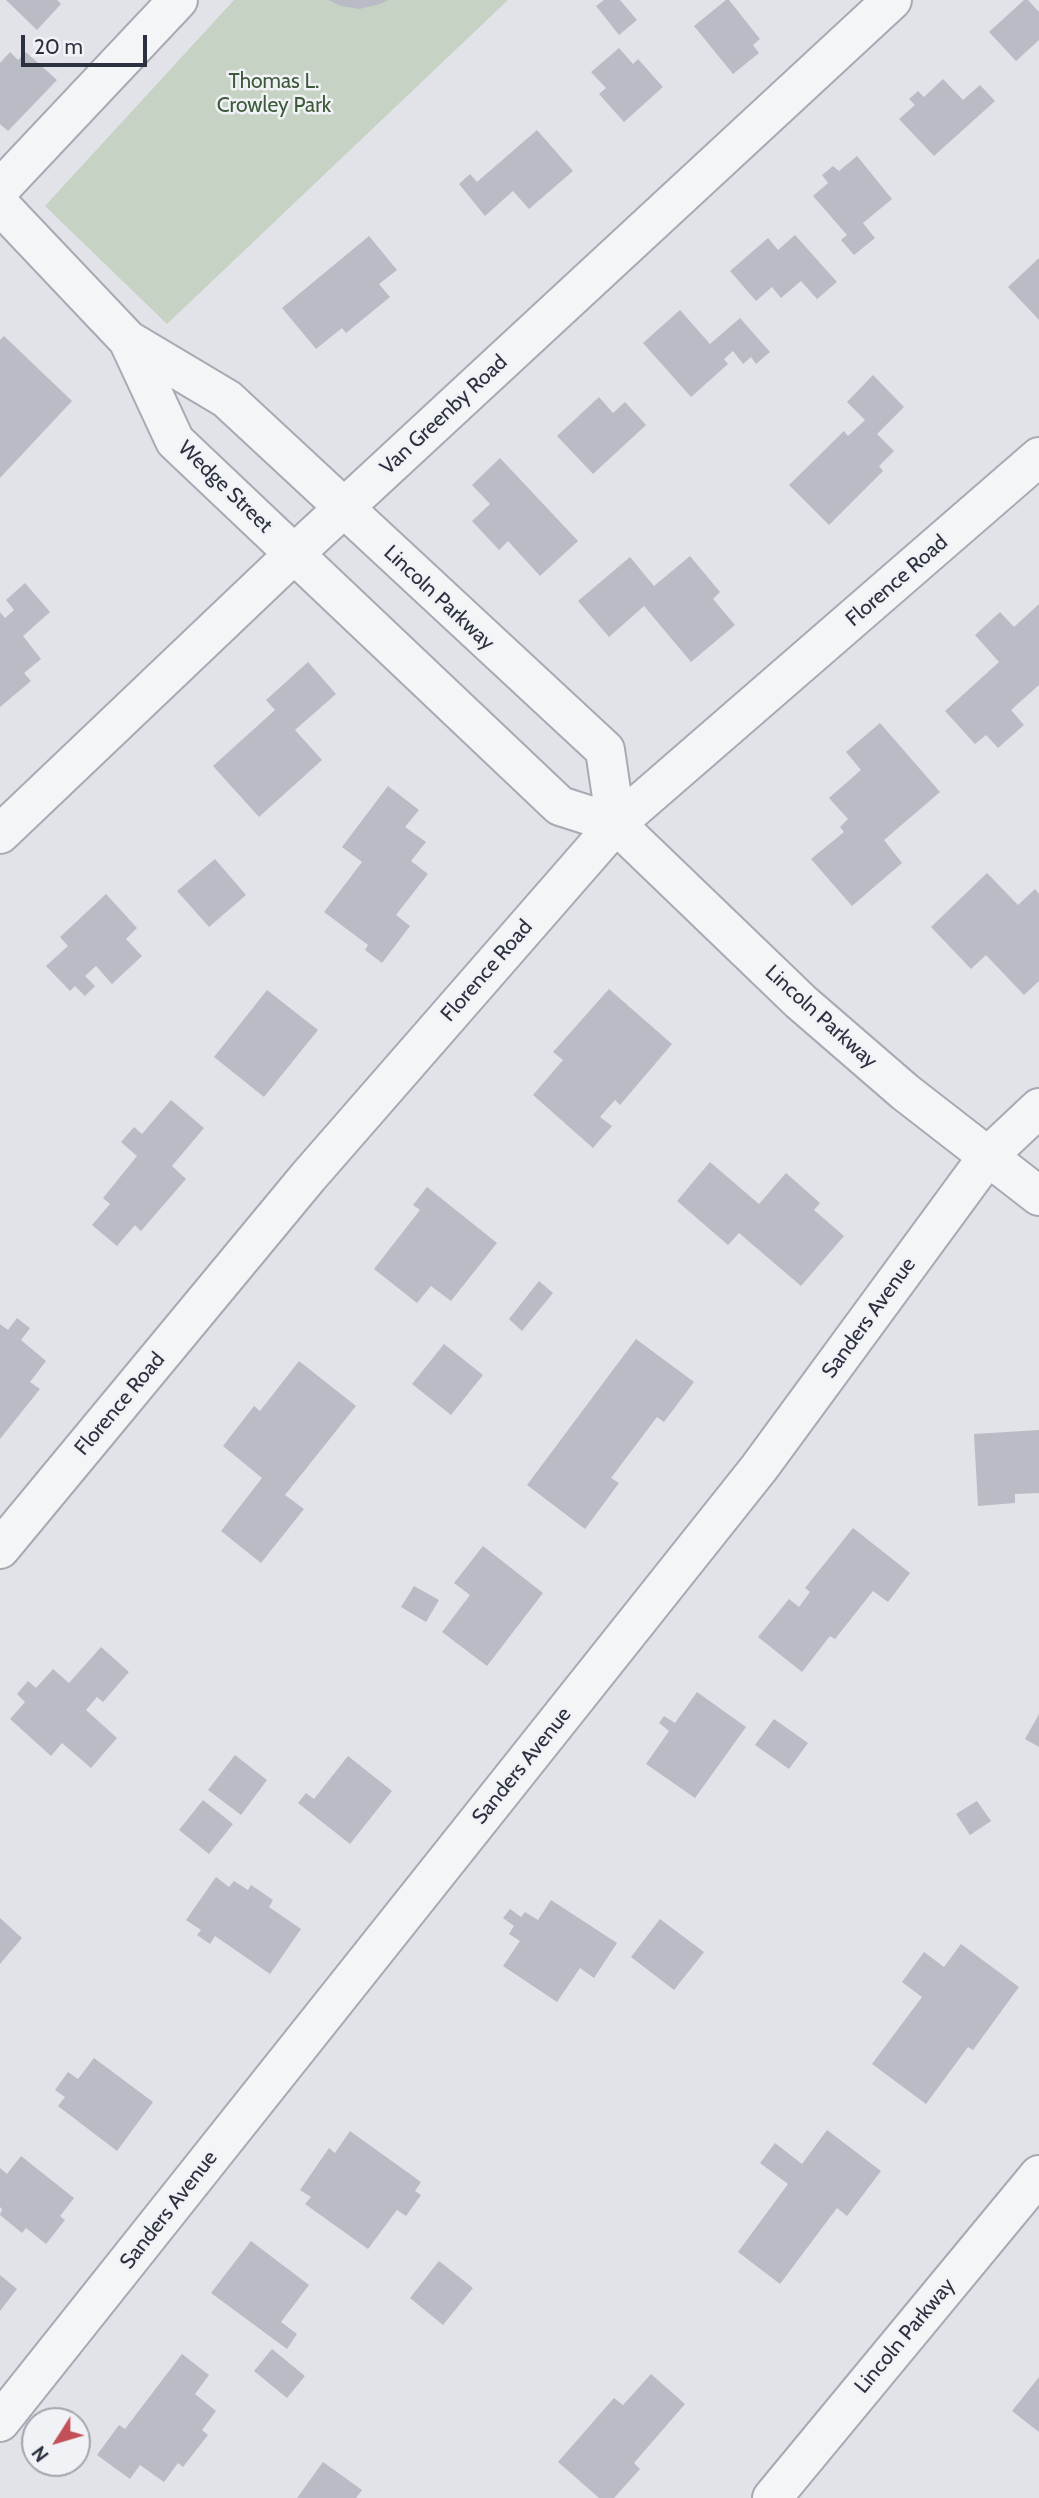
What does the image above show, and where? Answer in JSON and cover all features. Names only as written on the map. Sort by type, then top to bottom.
[{"type":"street","points":[[4,213],[178,0]]},
{"type":"street","name":"Van Greenby Road","points":[[0,834],[342,509],[892,0]]},
{"type":"street","name":"Wedge Street","points":[[4,213],[128,340],[227,399],[342,509]]},
{"type":"street","name":"Wedge Street","points":[[128,340],[175,441],[294,554]]},
{"type":"street","name":"Florence Road","points":[[0,1549],[308,1177],[616,824],[1039,457]]},
{"type":"street","name":"Lincoln Parkway","points":[[342,509],[605,750],[616,824]]},
{"type":"street","name":"Lincoln Parkway","points":[[294,554],[560,806],[616,824],[801,1002],[905,1092],[1039,1196]]},
{"type":"street","name":"Sanders Avenue","points":[[0,2422],[751,1478],[988,1156],[1039,1108]]},
{"type":"street","name":"Lincoln Parkway","points":[[772,2498],[1039,2175]]},
{"type":"green space","name":"Thomas L. Crowley Park","points":[[234,0],[508,0],[167,324],[45,206]]},
{"type":"building","points":[[6,0],[57,0],[61,4],[37,30]]},
{"type":"building","points":[[328,0],[389,0],[359,9],[341,6]]},
{"type":"building","points":[[604,0],[620,0],[637,20],[619,35],[596,6]]},
{"type":"building","points":[[729,0],[760,39],[753,45],[759,53],[733,74],[694,26]]},
{"type":"building","points":[[1024,0],[1028,0],[1039,12],[1039,40],[1016,61],[989,32]]},
{"type":"building","points":[[619,48],[633,64],[638,59],[663,87],[624,122],[599,94],[606,88],[591,72]]},
{"type":"building","points":[[10,52],[18,60],[26,52],[57,80],[8,131],[0,124],[0,63]]},
{"type":"building","points":[[943,79],[963,100],[980,85],[995,101],[934,156],[899,119],[915,105],[909,99],[918,91],[924,97]]},
{"type":"building","points":[[537,130],[573,171],[529,209],[513,191],[485,216],[459,184],[470,174],[477,182]]},
{"type":"building","points":[[857,156],[892,199],[863,223],[875,238],[854,255],[841,240],[847,235],[813,196],[828,183],[822,175],[833,166],[839,171]]},
{"type":"building","points":[[795,235],[837,282],[817,299],[801,281],[781,298],[772,287],[756,301],[730,271],[768,238],[778,250]]},
{"type":"building","points":[[369,236],[397,270],[379,284],[390,297],[346,333],[342,328],[316,349],[282,308]]},
{"type":"building","points":[[1039,258],[1039,320],[1008,287]]},
{"type":"building","points":[[680,310],[710,344],[740,318],[770,352],[756,364],[751,357],[743,364],[733,351],[724,359],[728,364],[691,397],[643,343]]},
{"type":"building","points":[[4,336],[72,401],[0,478],[0,340]]},
{"type":"building","points":[[873,375],[904,407],[877,434],[894,451],[879,466],[883,471],[829,525],[789,485],[844,431],[848,436],[865,420],[847,402]]},
{"type":"building","points":[[599,397],[613,413],[625,402],[646,425],[593,474],[557,436]]},
{"type":"building","points":[[500,458],[578,541],[540,576],[508,541],[499,550],[472,521],[490,504],[472,485]]},
{"type":"building","points":[[690,556],[720,592],[713,599],[735,625],[691,662],[644,606],[609,637],[578,601],[630,557],[654,586]]},
{"type":"building","points":[[25,583],[50,612],[23,636],[41,659],[24,673],[31,681],[0,707],[0,612],[5,618],[14,610],[6,600]]},
{"type":"building","points":[[1039,604],[1039,685],[1011,710],[1024,725],[998,748],[986,735],[975,744],[945,711],[999,662],[975,635],[1000,612],[1014,627]]},
{"type":"building","points":[[308,662],[336,694],[295,730],[322,760],[259,817],[213,766],[275,710],[266,700]]},
{"type":"building","points":[[880,723],[940,792],[884,840],[902,863],[852,906],[811,859],[844,832],[840,827],[848,819],[829,798],[861,770],[846,752]]},
{"type":"building","points":[[388,786],[419,810],[405,827],[426,842],[411,861],[428,874],[396,915],[410,926],[382,963],[365,950],[368,945],[324,912],[362,862],[342,847]]},
{"type":"building","points":[[215,859],[246,895],[209,927],[177,891]]},
{"type":"building","points":[[987,873],[1018,905],[1035,889],[1039,894],[1039,981],[1024,995],[986,955],[971,969],[931,927]]},
{"type":"building","points":[[106,894],[137,928],[126,939],[142,956],[112,984],[96,966],[85,976],[95,986],[85,996],[75,986],[70,991],[46,966],[68,946],[60,937]]},
{"type":"building","points":[[609,989],[672,1044],[620,1105],[615,1100],[600,1117],[612,1126],[593,1148],[533,1095],[563,1060],[553,1052]]},
{"type":"building","points":[[267,990],[318,1030],[264,1097],[214,1057]]},
{"type":"building","points":[[171,1100],[204,1128],[172,1166],[186,1179],[141,1231],[135,1225],[117,1246],[92,1225],[110,1204],[103,1198],[137,1156],[121,1142],[134,1127],[142,1134]]},
{"type":"building","points":[[710,1162],[759,1204],[786,1173],[820,1203],[814,1210],[844,1236],[801,1286],[739,1233],[728,1245],[677,1201]]},
{"type":"building","points":[[427,1187],[497,1243],[451,1301],[431,1286],[417,1303],[374,1269],[420,1210],[413,1205]]},
{"type":"building","points":[[539,1281],[553,1293],[522,1331],[509,1319]]},
{"type":"building","points":[[17,1318],[30,1328],[21,1340],[46,1361],[30,1382],[40,1389],[0,1439],[0,1324],[8,1330]]},
{"type":"building","points":[[636,1339],[694,1382],[664,1422],[657,1417],[611,1478],[619,1483],[585,1529],[527,1485]]},
{"type":"building","points":[[444,1344],[483,1375],[451,1415],[412,1384]]},
{"type":"building","points":[[299,1361],[356,1406],[285,1495],[304,1509],[261,1563],[221,1531],[262,1478],[223,1446],[254,1406],[260,1411]]},
{"type":"building","points":[[1039,1430],[1039,1493],[1015,1494],[1015,1503],[978,1506],[974,1434]]},
{"type":"building","points":[[853,1528],[910,1573],[888,1602],[873,1591],[835,1639],[830,1636],[802,1672],[758,1637],[789,1599],[799,1607],[810,1592],[805,1588]]},
{"type":"building","points":[[483,1546],[543,1593],[487,1666],[442,1632],[470,1595],[454,1583]]},
{"type":"building","points":[[414,1586],[439,1600],[426,1622],[401,1607]]},
{"type":"building","points":[[101,1647],[129,1672],[103,1702],[97,1697],[86,1710],[117,1738],[91,1768],[62,1743],[51,1756],[10,1719],[25,1702],[17,1694],[28,1681],[36,1688],[53,1669],[69,1683]]},
{"type":"building","points":[[697,1692],[746,1727],[695,1798],[646,1764],[669,1731],[659,1723],[664,1716],[675,1723]]},
{"type":"building","points":[[1039,1714],[1039,1747],[1025,1739]]},
{"type":"building","points":[[774,1719],[808,1743],[789,1769],[755,1745]]},
{"type":"building","points":[[235,1755],[267,1780],[241,1815],[208,1790]]},
{"type":"building","points":[[348,1756],[392,1791],[350,1844],[298,1803],[306,1793],[314,1799]]},
{"type":"building","points":[[203,1800],[233,1824],[209,1854],[179,1830]]},
{"type":"building","points":[[977,1801],[991,1821],[970,1835],[956,1814]]},
{"type":"building","points":[[216,1877],[229,1887],[234,1881],[248,1890],[251,1885],[273,1900],[269,1907],[301,1929],[270,1974],[215,1936],[210,1944],[197,1935],[201,1930],[186,1920]]},
{"type":"building","points":[[551,1900],[617,1943],[594,1978],[580,1968],[557,2002],[503,1966],[520,1941],[509,1934],[514,1926],[503,1918],[510,1909],[521,1917],[525,1912],[538,1920]]},
{"type":"building","points":[[0,1918],[22,1938],[0,1964]]},
{"type":"building","points":[[660,1919],[704,1952],[674,1990],[631,1957]]},
{"type":"building","points":[[961,1944],[1019,1987],[973,2050],[968,2047],[926,2104],[872,2064],[922,1997],[902,1982],[924,1952],[944,1967]]},
{"type":"building","points":[[94,2058],[153,2102],[117,2151],[58,2106],[65,2097],[55,2090],[68,2072],[78,2079]]},
{"type":"building","points":[[827,2130],[881,2171],[847,2216],[837,2208],[780,2284],[738,2252],[788,2184],[760,2163],[775,2143],[802,2164]]},
{"type":"building","points":[[350,2131],[421,2182],[415,2191],[421,2195],[406,2216],[397,2210],[368,2249],[305,2204],[311,2197],[300,2190],[329,2148],[335,2153]]},
{"type":"building","points":[[21,2156],[74,2198],[60,2216],[65,2220],[46,2244],[26,2228],[22,2233],[0,2215],[0,2168],[7,2174]]},
{"type":"building","points":[[251,2241],[309,2285],[281,2322],[297,2334],[287,2349],[211,2293]]},
{"type":"building","points":[[439,2261],[473,2288],[443,2325],[410,2298]]},
{"type":"building","points":[[0,2275],[17,2289],[0,2311]]},
{"type":"building","points":[[272,2349],[305,2376],[287,2398],[254,2371]]},
{"type":"building","points":[[182,2354],[209,2375],[195,2394],[216,2411],[202,2430],[208,2435],[183,2467],[178,2463],[164,2482],[140,2465],[130,2479],[97,2455],[119,2425],[125,2429]]},
{"type":"building","points":[[651,2374],[685,2404],[634,2463],[640,2469],[614,2498],[599,2498],[558,2462],[614,2398],[623,2405]]},
{"type":"building","points":[[1039,2377],[1039,2432],[1012,2411]]},
{"type":"building","points":[[323,2462],[362,2490],[356,2498],[297,2498]]}]
